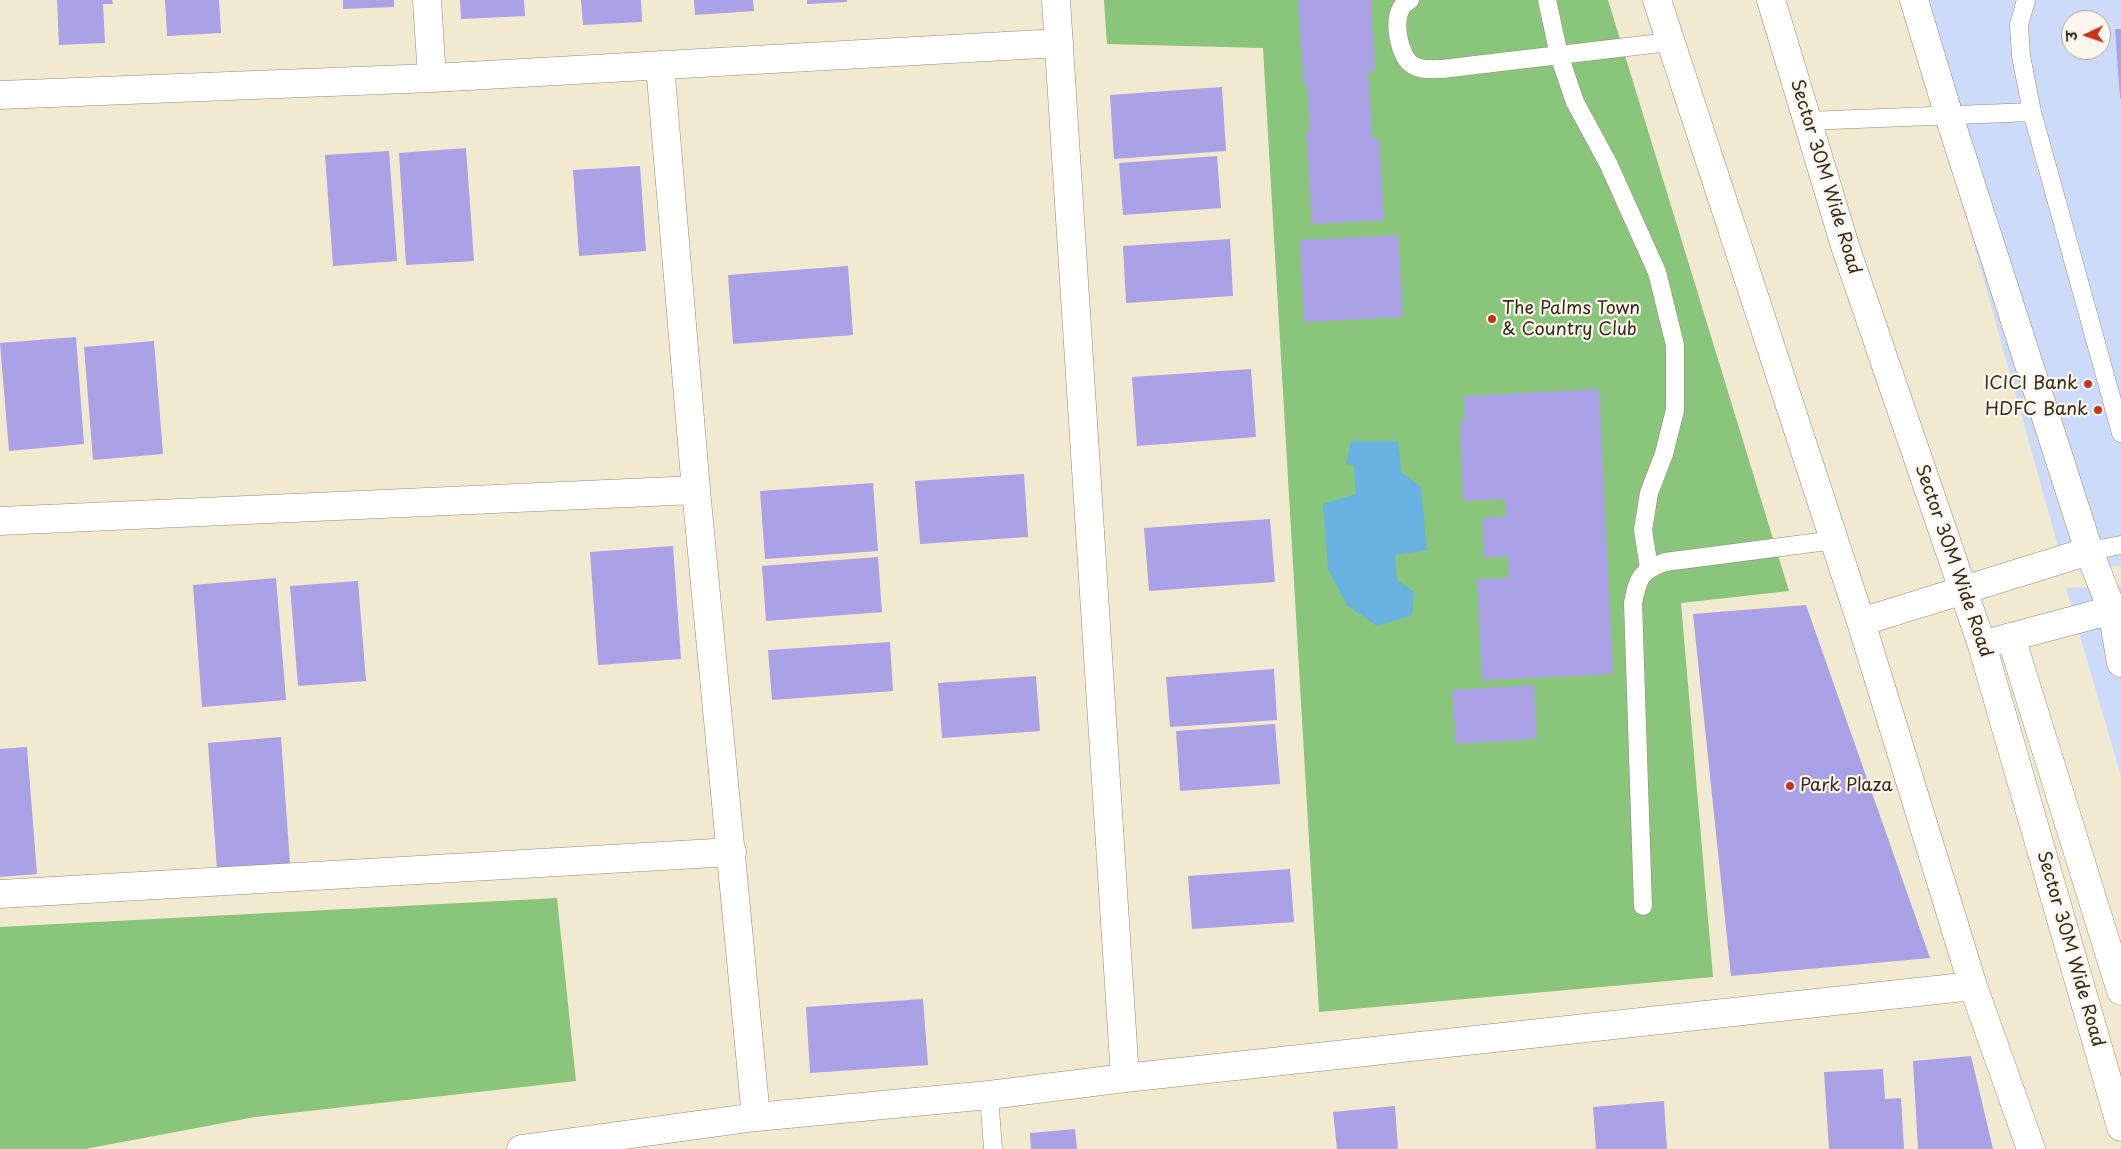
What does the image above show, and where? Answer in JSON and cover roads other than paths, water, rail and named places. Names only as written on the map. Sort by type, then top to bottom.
[{"type":"street","points":[[427,0],[432,78]]},
{"type":"street","points":[[1056,0],[1125,1078]]},
{"type":"street","points":[[1656,0],[1835,540],[1974,986],[2030,1149]]},
{"type":"street","name":"Sector 30M Wide Road","points":[[1771,0],[1846,249],[1982,645],[2121,1127]]},
{"type":"street","points":[[1914,0],[1949,116],[2089,551],[2116,610],[2121,663]]},
{"type":"street","points":[[0,95],[432,78],[1059,43]]},
{"type":"street","points":[[660,65],[696,490],[756,1116]]},
{"type":"street","points":[[0,521],[696,490]]},
{"type":"street","points":[[1861,622],[2089,551]]},
{"type":"street","points":[[1982,645],[2116,610]]},
{"type":"street","points":[[2011,637],[2121,991]]},
{"type":"street","points":[[0,894],[732,852]]},
{"type":"street","points":[[520,1149],[756,1116],[989,1095],[1125,1078],[1974,986]]},
{"type":"lane","points":[[1410,0],[1399,10],[1396,24],[1402,49],[1408,62],[1421,69],[1442,69],[1669,42]]},
{"type":"lane","points":[[1547,0],[1559,55],[1575,102],[1608,163],[1657,272],[1675,345],[1675,410],[1664,454],[1649,493],[1644,530],[1649,568]]},
{"type":"lane","points":[[2026,0],[2019,25],[2021,56],[2032,112],[2121,433]]},
{"type":"lane","points":[[1807,121],[2032,112]]},
{"type":"lane","points":[[1643,906],[1633,603],[1637,582],[1649,568],[1665,562],[1835,540]]},
{"type":"lane","points":[[2089,551],[2121,545]]},
{"type":"lane","points":[[989,1095],[993,1149]]},
{"type":"water","points":[[1351,441],[1398,441],[1401,472],[1421,487],[1427,550],[1395,555],[1397,580],[1414,592],[1412,615],[1377,626],[1347,605],[1328,569],[1323,504],[1356,494],[1354,465],[1346,464]]},
{"type":"place","name":"The Palms Town & Country Club","points":[[1492,319]]},
{"type":"place","name":"ICICI Bank","points":[[2088,384]]},
{"type":"place","name":"HDFC Bank","points":[[2098,410]]},
{"type":"place","name":"Park Plaza","points":[[1790,786]]}]
